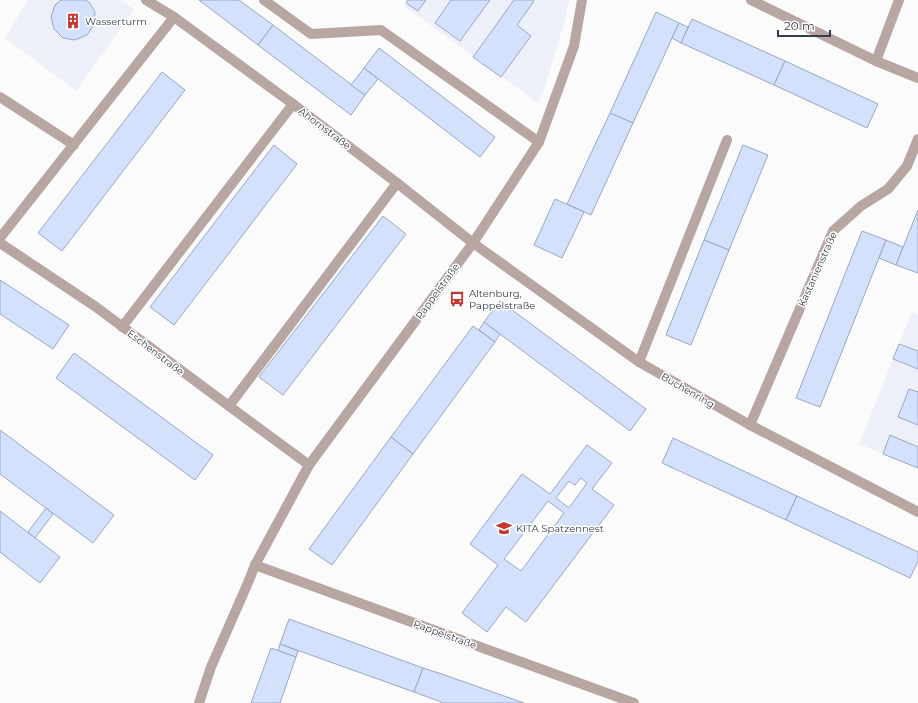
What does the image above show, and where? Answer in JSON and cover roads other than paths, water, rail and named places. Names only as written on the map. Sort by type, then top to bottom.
[{"type":"street","name":"Ahornstraße","points":[[146,0],[174,17],[293,104],[473,242]]},
{"type":"street","points":[[264,0],[311,34],[380,30],[539,142]]},
{"type":"street","name":"Pappelstraße","points":[[199,703],[211,667],[255,565],[309,465],[473,242],[539,142],[574,46],[582,0]]},
{"type":"street","points":[[751,0],[876,61],[918,78]]},
{"type":"street","points":[[876,61],[899,0]]},
{"type":"street","points":[[0,238],[174,17]]},
{"type":"street","points":[[0,97],[74,145]]},
{"type":"street","points":[[122,327],[293,104]]},
{"type":"street","name":"Kastanienstraße","points":[[750,425],[833,231],[861,206],[888,189],[907,166],[918,139]]},
{"type":"street","points":[[639,362],[727,140]]},
{"type":"street","points":[[228,406],[397,183]]},
{"type":"street","name":"Buchenring","points":[[473,242],[639,362],[750,425],[918,512]]},
{"type":"street","name":"Eschenstraße","points":[[0,243],[96,307],[309,465]]},
{"type":"street","name":"Pappelstraße","points":[[255,565],[634,703]]},
{"type":"place","name":"Wasserturm","points":[[73,21]]},
{"type":"place","name":"Altenburg, Pappelstraße","points":[[457,299]]},
{"type":"place","name":"KITA Spatzennest","points":[[504,528]]}]
